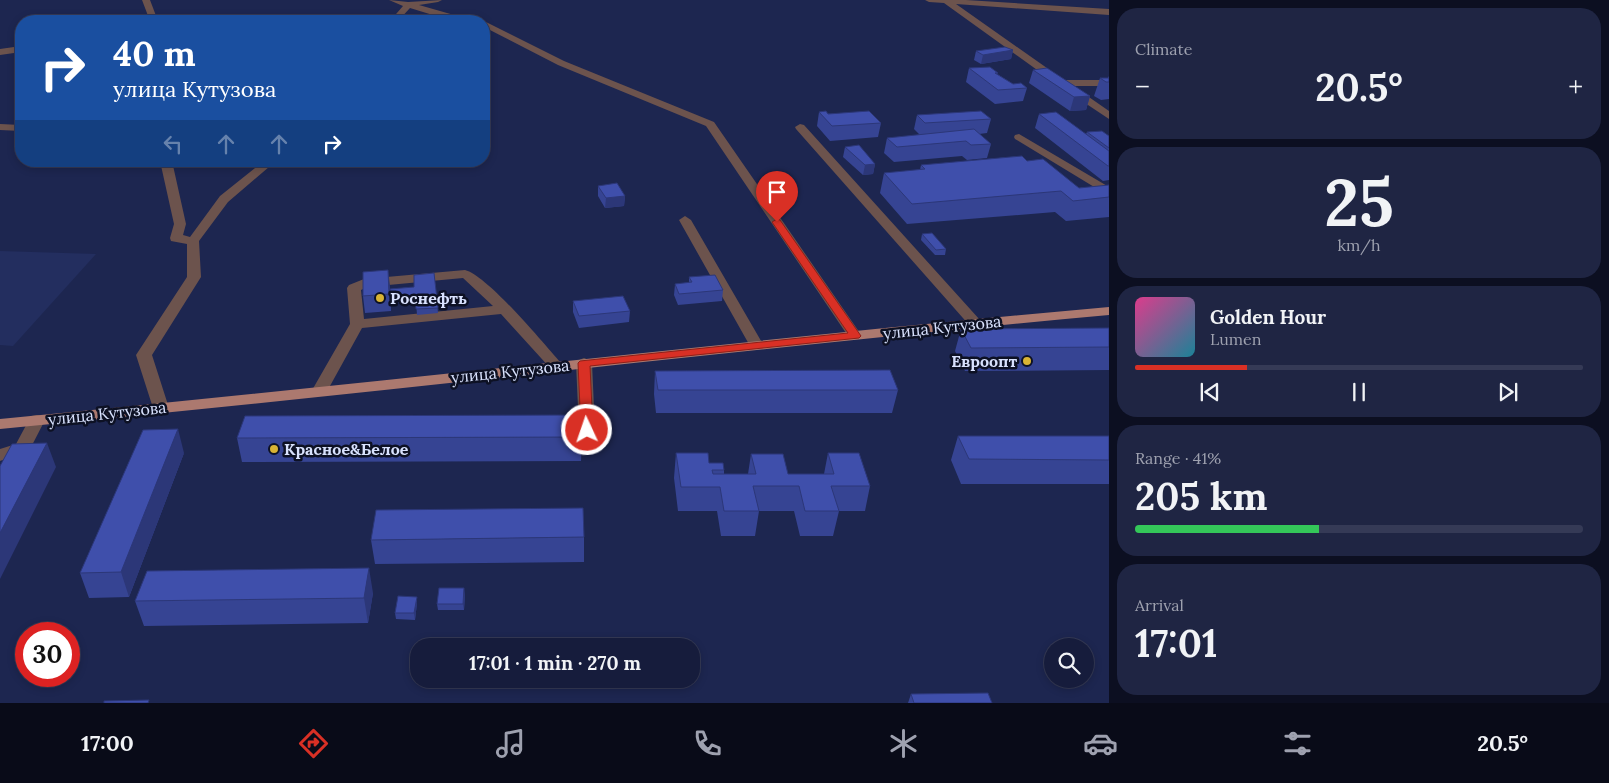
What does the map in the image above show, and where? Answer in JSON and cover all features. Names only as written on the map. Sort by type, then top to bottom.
[{"type":"main road","name":"улица Кутузова","points":[[0,424],[975,323],[1109,311]]},
{"type":"street","points":[[146,0],[152,15]]},
{"type":"street","points":[[393,0],[443,15]]},
{"type":"street","points":[[399,15],[409,4],[438,0]]},
{"type":"street","points":[[929,0],[1109,12]]},
{"type":"street","points":[[947,2],[1109,116]]},
{"type":"street","points":[[490,27],[561,63],[710,124],[855,336]]},
{"type":"street","points":[[0,52],[15,51]]},
{"type":"street","points":[[1061,83],[1109,83]]},
{"type":"street","points":[[0,127],[15,128]]},
{"type":"street","points":[[800,127],[975,323]]},
{"type":"street","points":[[1020,137],[1109,192]]},
{"type":"street","points":[[167,167],[180,224],[176,238],[193,241]]},
{"type":"street","points":[[161,408],[144,354],[194,277],[193,241],[224,199],[264,167]]},
{"type":"street","points":[[685,220],[757,346]]},
{"type":"street","points":[[319,392],[357,324],[354,288],[364,283],[465,274],[470,276],[505,309],[556,366]]},
{"type":"street","points":[[357,324],[505,309]]},
{"type":"street","points":[[584,363],[587,430]]},
{"type":"street","points":[[0,490],[37,420]]},
{"type":"street","points":[[0,455],[23,448]]},
{"type":"shaded area","points":[[0,251],[96,254],[13,346],[0,345]]},
{"type":"building","points":[[1005,47],[1013,50],[983,55],[976,51]]},
{"type":"building","points":[[990,67],[998,73],[995,73],[1013,84],[1021,83],[1027,88],[998,90],[969,68]]},
{"type":"building","points":[[1047,68],[1090,96],[1074,97],[1033,70]]},
{"type":"building","points":[[1100,78],[1109,78],[1109,82],[1106,82]]},
{"type":"building","points":[[826,111],[828,114],[869,111],[881,123],[832,126],[819,112]]},
{"type":"building","points":[[981,111],[991,119],[925,123],[917,115]]},
{"type":"building","points":[[1056,112],[1109,151],[1109,166],[1039,114]]},
{"type":"building","points":[[974,129],[991,144],[971,145],[966,141],[897,147],[887,138]]},
{"type":"building","points":[[1102,131],[1109,136],[1109,148],[1087,132]]},
{"type":"building","points":[[859,145],[875,164],[865,165],[845,147]]},
{"type":"building","points":[[1022,156],[1027,161],[1043,159],[1079,188],[1109,185],[1109,197],[1073,201],[1061,191],[912,204],[884,173],[925,169],[921,165]]},
{"type":"building","points":[[617,183],[625,196],[606,198],[598,186]]},
{"type":"building","points":[[932,233],[946,249],[936,250],[922,234]]},
{"type":"building","points":[[388,270],[389,294],[363,296],[363,272]]},
{"type":"building","points":[[434,273],[438,308],[416,309],[415,296],[390,298],[390,289],[414,287],[414,275]]},
{"type":"building","points":[[715,275],[723,290],[679,294],[675,284],[692,282],[689,277]]},
{"type":"building","points":[[623,296],[630,311],[579,316],[573,301]]},
{"type":"building","points":[[1109,328],[1109,347],[971,348],[961,329]]},
{"type":"building","points":[[890,370],[898,390],[658,390],[655,371]]},
{"type":"building","points":[[581,415],[582,437],[237,438],[245,416]]},
{"type":"building","points":[[178,429],[121,572],[80,573],[143,430]]},
{"type":"building","points":[[958,436],[1109,436],[1109,460],[969,459]]},
{"type":"building","points":[[47,443],[0,533],[0,466],[12,444]]},
{"type":"building","points":[[676,453],[708,453],[709,463],[723,463],[724,470],[712,470],[713,474],[756,474],[751,454],[783,454],[788,474],[834,474],[828,453],[859,453],[870,486],[831,486],[839,511],[805,511],[799,486],[753,486],[759,511],[724,511],[720,487],[681,487]]},
{"type":"building","points":[[583,508],[584,537],[371,540],[376,510]]},
{"type":"building","points":[[369,568],[364,598],[135,601],[147,571]]},
{"type":"building","points":[[439,588],[464,588],[463,604],[437,604]]},
{"type":"building","points":[[398,596],[417,597],[414,613],[395,613]]},
{"type":"building","points":[[988,693],[992,703],[914,703],[911,694]]},
{"type":"building","points":[[149,700],[148,703],[104,703],[104,701]]},
{"type":"place","name":"Роснефть","points":[[380,298]]},
{"type":"place","name":"Евроопт","points":[[1027,361]]},
{"type":"place","name":"Красное&Белое","points":[[274,449]]},
{"type":"route","points":[[587,430],[584,363],[855,336],[777,222]]}]
